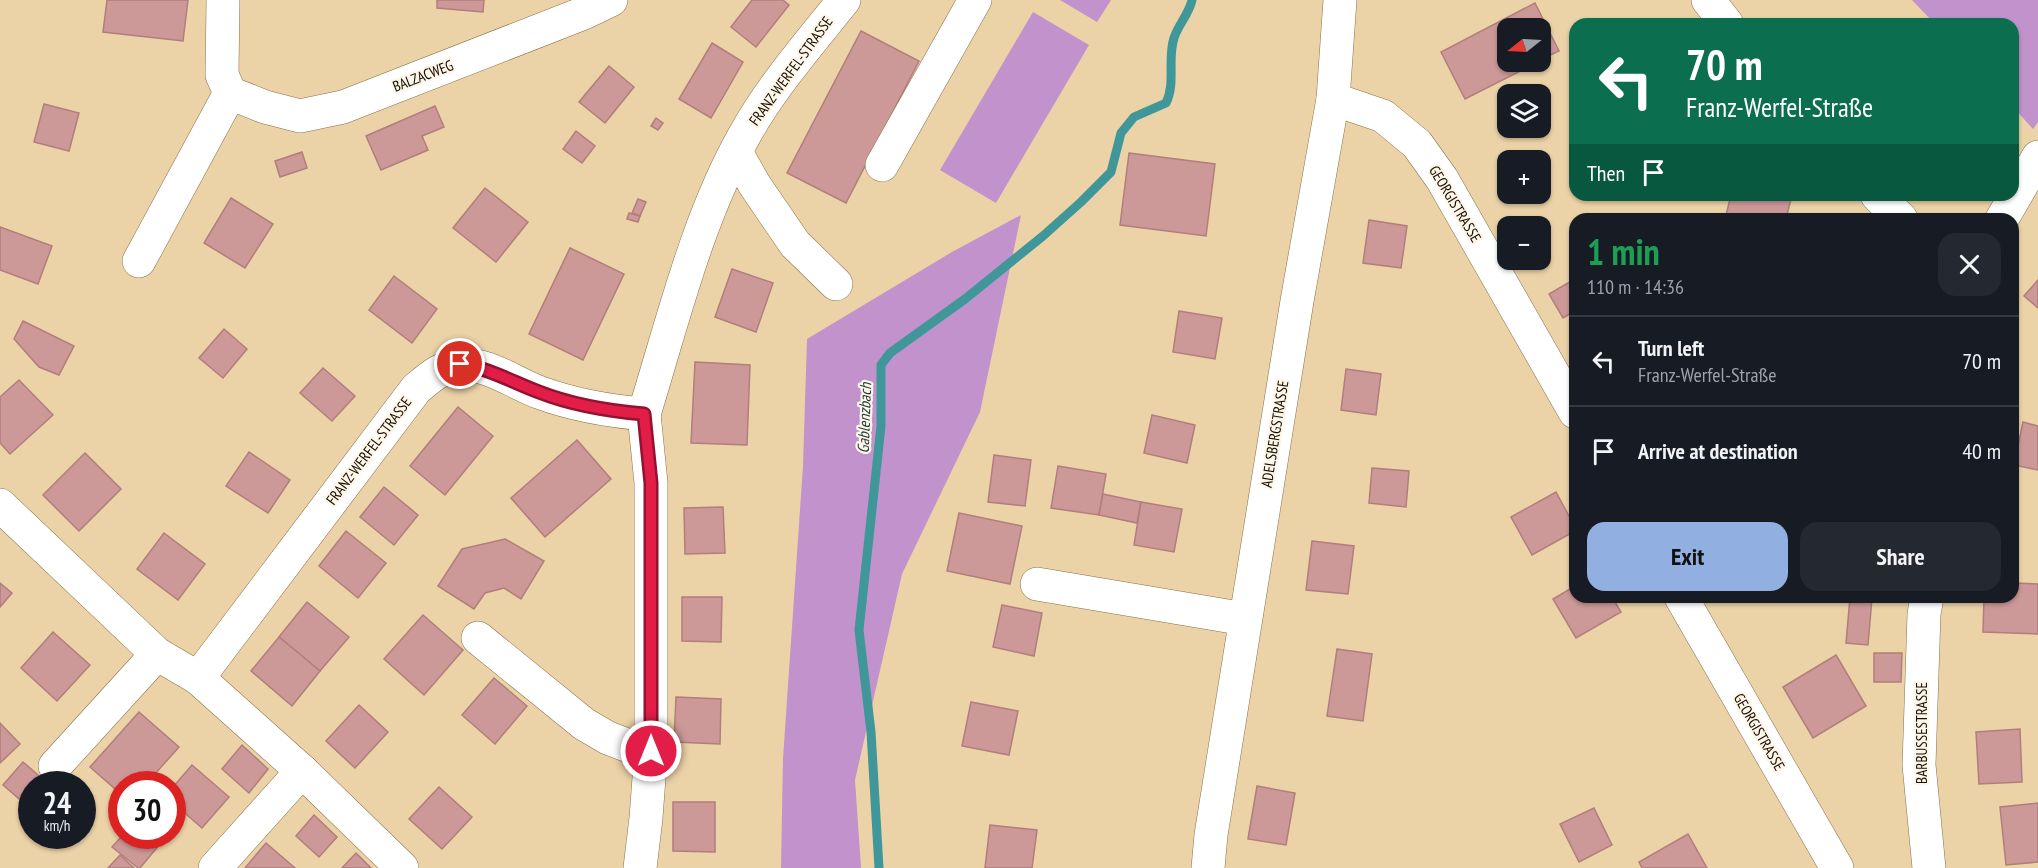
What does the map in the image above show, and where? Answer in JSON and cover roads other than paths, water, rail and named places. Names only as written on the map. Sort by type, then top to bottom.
[{"type":"street","points":[[139,261],[230,93],[222,75],[223,0]]},
{"type":"street","name":"BALZACWEG","points":[[230,93],[265,108],[300,116],[343,107],[584,13],[611,0]]},
{"type":"street","name":"FRANZ-WERFEL-STRASSE","points":[[640,868],[651,751],[651,483],[644,414],[699,239],[720,183],[744,135],[777,85],[844,0]]},
{"type":"street","points":[[882,165],[975,0]]},
{"type":"street","name":"ADELSBERGSTRASSE","points":[[1208,868],[1210,835],[1300,280],[1333,99],[1340,0]]},
{"type":"street","points":[[1708,0],[1722,18]]},
{"type":"street","name":"GEORGISTRASSE","points":[[1333,99],[1383,116],[1417,144],[1442,179],[1569,401]]},
{"type":"street","points":[[736,152],[754,184],[795,244],[836,284]]},
{"type":"street","points":[[2019,190],[2038,157]]},
{"type":"street","points":[[1883,201],[1895,213]]},
{"type":"street","name":"FRANZ-WERFEL-STRASSE","points":[[198,678],[416,389],[433,375],[450,366],[460,364],[475,366],[491,370],[541,393],[604,410],[644,414]]},
{"type":"street","points":[[0,506],[157,654],[198,678],[302,771],[402,868]]},
{"type":"street","points":[[1037,584],[1245,619]]},
{"type":"street","name":"GEORGISTRASSE","points":[[1684,603],[1836,868]]},
{"type":"street","name":"BARBUSSESTRASSE","points":[[1926,603],[1919,765],[1929,868]]},
{"type":"street","points":[[478,638],[584,724],[608,738],[651,751]]},
{"type":"street","points":[[55,766],[157,654]]},
{"type":"street","points":[[215,868],[302,771]]},
{"type":"waterway","name":"Gablenzbach","points":[[879,868],[871,732],[859,630],[881,426],[881,365],[890,353],[965,299],[1043,236],[1111,172],[1121,133],[1134,117],[1166,103],[1170,87],[1174,38],[1192,0]]}]
